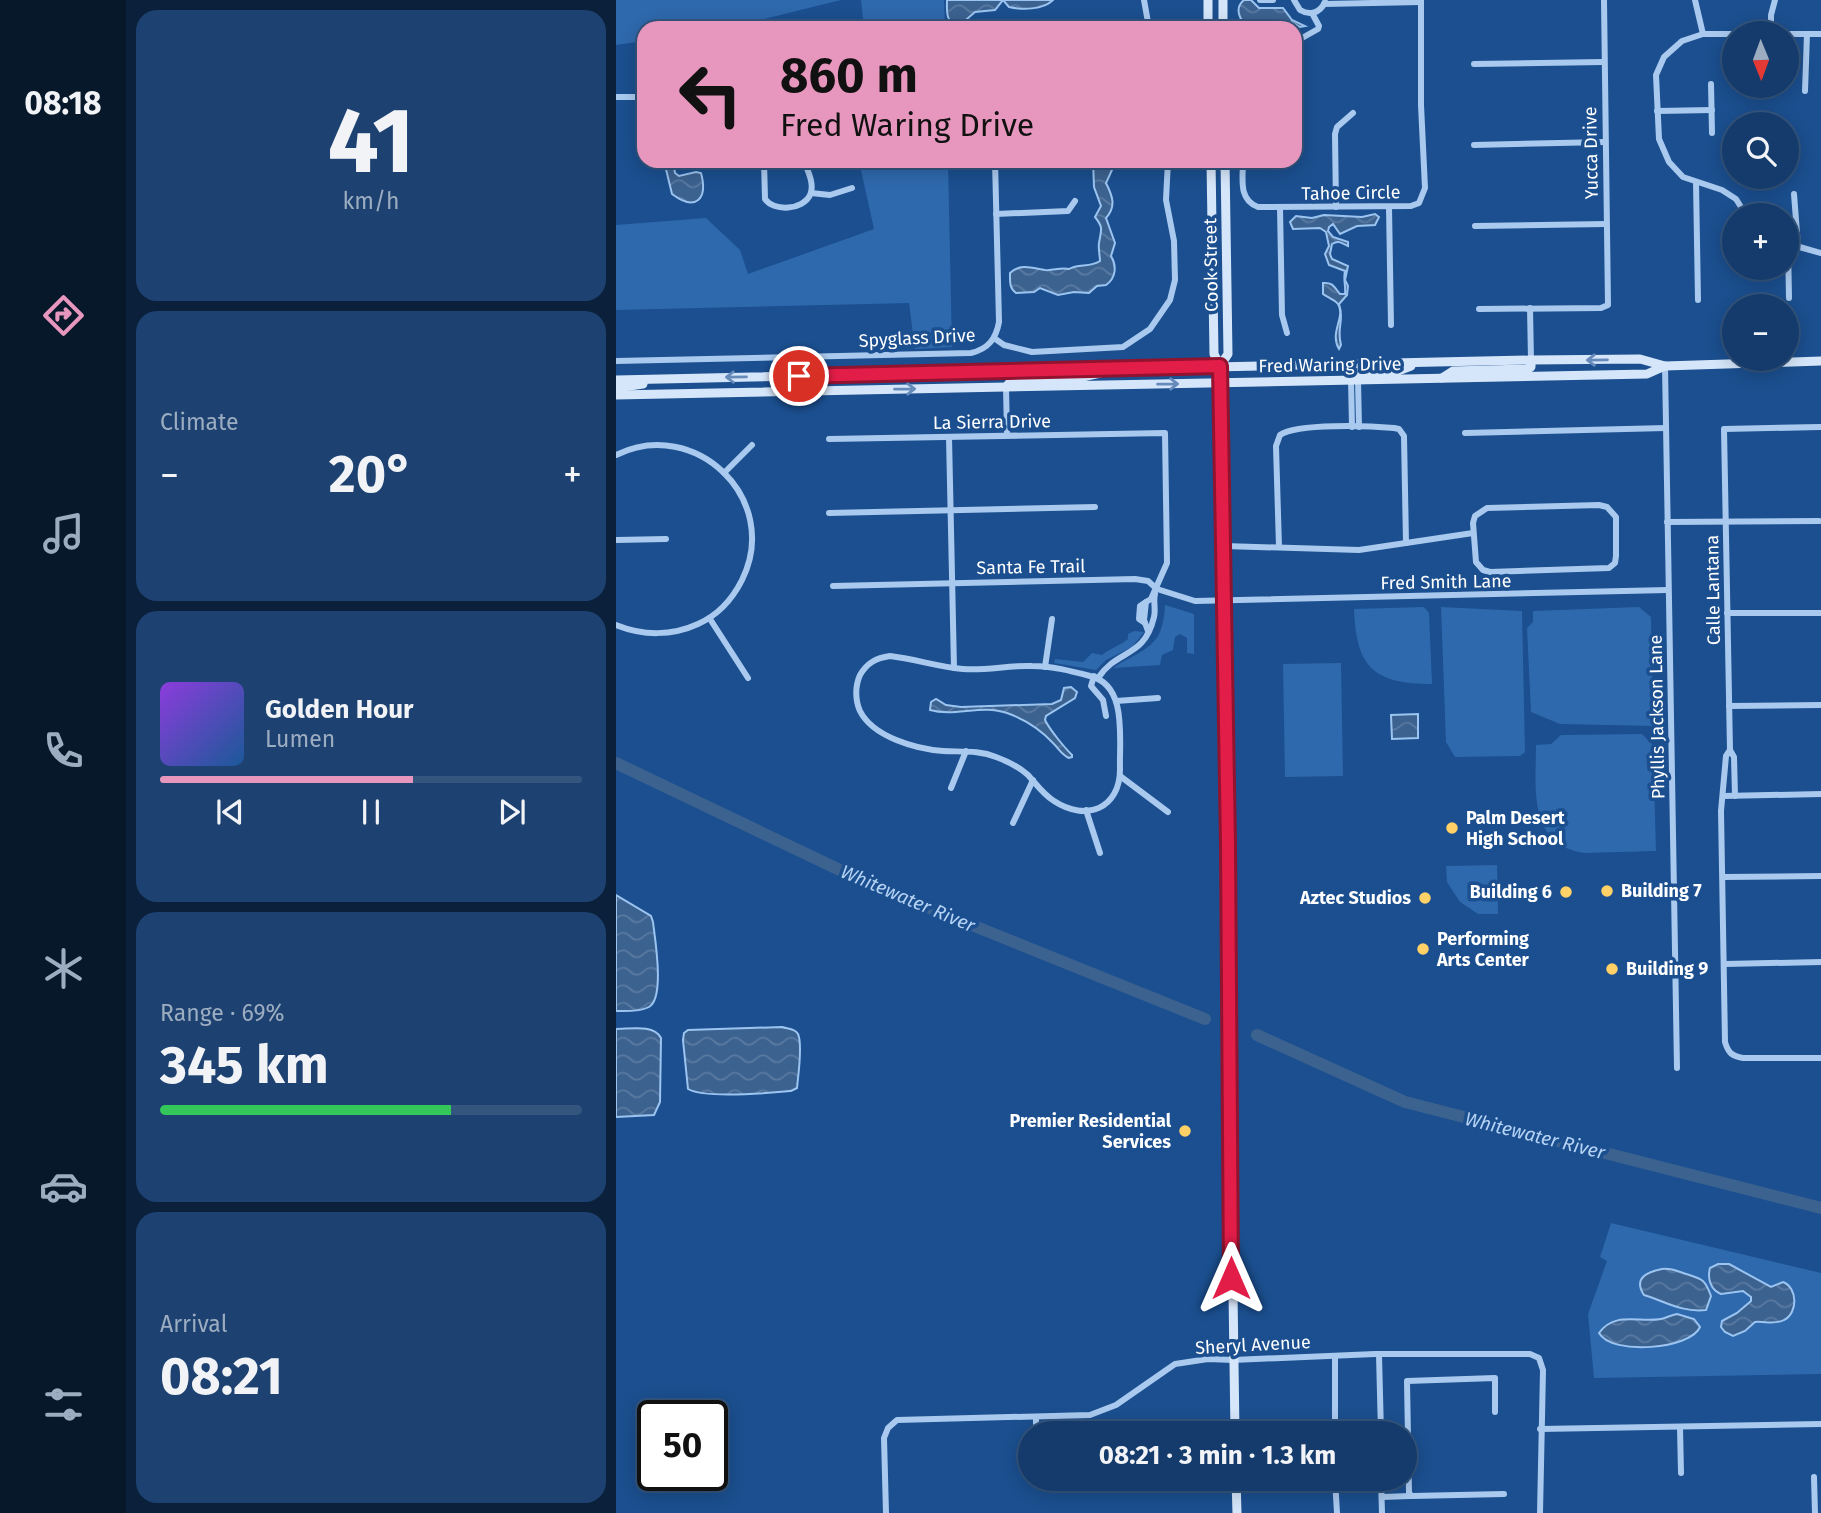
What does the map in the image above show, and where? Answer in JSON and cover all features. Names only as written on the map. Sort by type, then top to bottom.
[{"type":"main road","points":[[1208,0],[1208,21]]},
{"type":"main road","points":[[1223,0],[1223,21]]},
{"type":"main road","name":"Cook Street","points":[[1211,168],[1214,354],[1220,366],[1224,546],[1235,1421]]},
{"type":"main road","name":"Cook Street","points":[[1220,366],[1228,354],[1225,168]]},
{"type":"main road","name":"Fred Waring Drive","points":[[616,380],[1531,360],[1640,359],[1665,366],[1821,361]]},
{"type":"main road","points":[[1441,379],[1453,371],[1528,369],[1531,367],[1531,360]]},
{"type":"main road","points":[[1355,380],[1357,373],[1398,371],[1422,363]]},
{"type":"main road","name":"Fred Waring Drive","points":[[616,395],[1647,374],[1665,366]]},
{"type":"main road","points":[[1006,387],[1012,380],[1074,379],[1119,368]]},
{"type":"main road","points":[[616,388],[665,379]]},
{"type":"main road","points":[[1236,1491],[1237,1513]]},
{"type":"street","points":[[1144,0],[1148,21]]},
{"type":"street","points":[[1260,0],[1273,0]]},
{"type":"street","points":[[1294,0],[1300,10],[1312,13],[1318,11],[1325,2],[1421,1]]},
{"type":"street","name":"Yucca Drive","points":[[1530,308],[1601,308],[1608,305],[1604,0]]},
{"type":"street","points":[[1695,0],[1703,34]]},
{"type":"street","points":[[1771,21],[1774,0]]},
{"type":"street","name":"Tahoe Circle","points":[[1243,168],[1243,193],[1247,201],[1258,207],[1416,205],[1425,193],[1421,105],[1421,1]]},
{"type":"street","points":[[1302,38],[1318,29],[1312,13]]},
{"type":"street","points":[[1722,34],[1703,34],[1682,41],[1664,57],[1657,75],[1659,139],[1669,162],[1683,177],[1722,190],[1738,203]]},
{"type":"street","points":[[1799,34],[1821,34]]},
{"type":"street","points":[[1805,91],[1807,34]]},
{"type":"street","points":[[1474,64],[1604,62]]},
{"type":"street","points":[[1712,84],[1712,133]]},
{"type":"street","points":[[616,97],[637,97]]},
{"type":"street","points":[[1657,111],[1712,110]]},
{"type":"street","points":[[1336,207],[1335,134],[1337,127],[1353,113]]},
{"type":"street","points":[[1474,145],[1605,142]]},
{"type":"street","points":[[764,168],[765,199],[772,207],[785,208],[802,203],[809,197],[810,178],[806,168]]},
{"type":"street","name":"Spyglass Drive","points":[[616,361],[971,353],[988,346],[999,323],[995,168]]},
{"type":"street","points":[[994,338],[1004,345],[1032,352],[1123,347],[1150,329],[1170,300],[1175,280],[1174,241],[1166,200],[1168,168]]},
{"type":"street","points":[[1696,183],[1698,300]]},
{"type":"street","points":[[811,192],[830,195],[852,188]]},
{"type":"street","points":[[1794,194],[1795,203]]},
{"type":"street","points":[[996,214],[1068,211],[1075,201]]},
{"type":"street","points":[[1389,207],[1391,325]]},
{"type":"street","points":[[1280,208],[1282,315],[1287,333]]},
{"type":"street","points":[[1475,226],[1606,224]]},
{"type":"street","points":[[1799,246],[1821,253]]},
{"type":"street","points":[[1479,309],[1530,308],[1531,360]]},
{"type":"street","name":"Phyllis Jackson Lane","points":[[1665,366],[1677,1068]]},
{"type":"street","points":[[1355,380],[1355,427]]},
{"type":"street","points":[[1006,387],[1007,435]]},
{"type":"street","points":[[1279,547],[1276,446],[1280,435],[1294,429],[1355,427],[1394,428],[1404,436],[1406,543]]},
{"type":"street","name":"Calle Lantana","points":[[1735,796],[1734,757],[1730,750],[1724,429],[1820,427]]},
{"type":"street","points":[[1465,433],[1666,428]]},
{"type":"street","name":"La Sierra Drive","points":[[829,439],[1164,433],[1168,551],[1167,563],[1157,589]]},
{"type":"street","points":[[948,437],[954,668]]},
{"type":"street","points":[[724,473],[752,445]]},
{"type":"street","points":[[616,455],[636,447],[669,446],[696,453],[724,473],[739,490],[746,502],[752,528],[751,557],[737,590],[710,618],[686,630],[672,633],[648,633],[616,625]]},
{"type":"street","points":[[1600,505],[1607,507],[1616,517],[1615,563],[1602,569],[1490,572],[1483,570],[1476,562],[1473,533],[1475,516],[1487,508],[1600,505]]},
{"type":"street","points":[[830,513],[1095,507]]},
{"type":"street","points":[[1667,522],[1819,521]]},
{"type":"street","points":[[1224,546],[1359,551],[1473,533]]},
{"type":"street","points":[[616,541],[666,539]]},
{"type":"street","name":"Santa Fe Trail","points":[[833,586],[1135,579],[1147,581],[1157,589],[1195,601],[1224,601]]},
{"type":"street","points":[[1147,632],[1146,603],[1152,599],[1157,589]]},
{"type":"street","points":[[1106,716],[1103,700],[1091,686],[1112,661],[1142,645],[1154,618],[1157,589]]},
{"type":"street","name":"Fred Smith Lane","points":[[1224,601],[1668,590]]},
{"type":"street","points":[[1727,614],[1821,613]]},
{"type":"street","points":[[710,618],[748,678]]},
{"type":"street","points":[[1045,667],[1052,619]]},
{"type":"street","points":[[879,658],[906,658],[954,668],[1045,667],[1096,677],[1107,685],[1118,710],[1120,776],[1118,790],[1112,801],[1101,808],[1069,808],[1056,803],[1026,773],[989,754],[930,749],[879,732],[857,705],[857,681],[863,670],[879,658]]},
{"type":"street","points":[[1116,701],[1158,698]]},
{"type":"street","points":[[1730,706],[1821,705]]},
{"type":"street","name":"Calle Lantana","points":[[1730,750],[1726,756],[1721,811],[1725,1042],[1728,1052],[1734,1057],[1821,1058]]},
{"type":"street","points":[[951,788],[967,751]]},
{"type":"street","points":[[1120,776],[1168,812]]},
{"type":"street","points":[[1013,823],[1032,780]]},
{"type":"street","points":[[1723,796],[1821,794]]},
{"type":"street","points":[[1086,810],[1100,853]]},
{"type":"street","points":[[1723,877],[1821,876]]},
{"type":"street","points":[[1724,964],[1821,962]]},
{"type":"street","name":"Sheryl Avenue","points":[[886,1513],[884,1438],[888,1428],[897,1420],[1090,1415],[1116,1405],[1175,1364],[1208,1359],[1530,1354],[1539,1358],[1543,1370],[1540,1429]]},
{"type":"street","points":[[1379,1355],[1381,1421]]},
{"type":"street","points":[[1335,1356],[1335,1421]]},
{"type":"street","points":[[1406,1421],[1409,1380],[1495,1378],[1495,1412]]},
{"type":"street","points":[[1540,1513],[1540,1429],[1821,1424]]},
{"type":"street","points":[[1680,1428],[1681,1473]]},
{"type":"street","points":[[1814,1477],[1815,1513]]},
{"type":"street","points":[[1335,1491],[1336,1513]]},
{"type":"street","points":[[1382,1491],[1382,1513]]},
{"type":"street","points":[[1410,1491],[1410,1496]]},
{"type":"street","points":[[1382,1497],[1504,1494]]},
{"type":"shaded area","points":[[616,0],[841,0],[756,21],[637,21],[637,42],[616,45]]},
{"type":"shaded area","points":[[861,0],[944,0],[945,21],[863,21]]},
{"type":"shaded area","points":[[861,168],[948,168],[952,347],[915,349],[909,303],[616,310],[616,225],[706,218],[740,250],[748,274],[874,229]]},
{"type":"shaded area","points":[[1165,605],[1194,614],[1194,654],[1187,653],[1187,638],[1180,634],[1175,637],[1173,650],[1162,655],[1160,665],[1113,668],[1156,639],[1164,619]]},
{"type":"shaded area","points":[[1424,607],[1429,613],[1432,684],[1412,683],[1382,676],[1364,658],[1359,645],[1354,609]]},
{"type":"shaded area","points":[[1441,607],[1522,611],[1525,752],[1520,756],[1455,757],[1446,742]]},
{"type":"shaded area","points":[[1639,607],[1651,617],[1653,726],[1560,724],[1531,712],[1527,628],[1533,622],[1533,611]]},
{"type":"shaded area","points":[[1134,631],[1144,632],[1132,647],[1106,660],[1096,670],[1054,663],[1055,659],[1083,662],[1092,653],[1102,655],[1128,639],[1128,634]]},
{"type":"shaded area","points":[[1341,663],[1343,776],[1285,777],[1283,664]]},
{"type":"shaded area","points":[[1642,734],[1653,745],[1656,851],[1584,853],[1566,848],[1552,839],[1544,826],[1536,796],[1536,745],[1551,744],[1561,735]]},
{"type":"shaded area","points":[[1497,865],[1498,914],[1478,914],[1460,902],[1447,882],[1446,866]]},
{"type":"shaded area","points":[[1611,1223],[1821,1273],[1821,1374],[1594,1378],[1588,1314],[1607,1261],[1600,1257]]},
{"type":"water","points":[[947,0],[1003,0],[995,10],[975,12],[965,21],[950,21]]},
{"type":"water","points":[[1003,0],[1053,0],[1044,6],[1026,9],[1009,7]]},
{"type":"water","points":[[1251,0],[1259,8],[1283,8],[1294,21],[1243,21],[1239,11],[1241,3]]},
{"type":"water","points":[[666,168],[674,168],[679,176],[701,173],[703,190],[698,200],[688,202],[672,194]]},
{"type":"water","points":[[1093,168],[1111,168],[1106,183],[1112,196],[1112,205],[1106,218],[1115,243],[1111,256],[1115,268],[1112,279],[1089,293],[1058,295],[1040,288],[1034,292],[1016,293],[1011,287],[1010,273],[1018,268],[1069,269],[1100,261],[1101,229],[1095,217],[1101,206],[1094,187]]},
{"type":"water","points":[[1375,214],[1379,217],[1375,225],[1357,226],[1340,234],[1333,224],[1329,227],[1328,231],[1333,237],[1348,242],[1348,246],[1338,242],[1332,244],[1330,254],[1332,259],[1348,266],[1345,280],[1348,286],[1347,295],[1339,304],[1340,309],[1337,303],[1323,294],[1323,283],[1326,283],[1335,287],[1340,294],[1345,294],[1344,277],[1345,271],[1329,265],[1325,254],[1329,246],[1326,232],[1320,228],[1293,229],[1290,222],[1296,216],[1312,218],[1324,215],[1362,217]]},
{"type":"water","points":[[1340,310],[1341,345],[1339,349],[1336,343]]},
{"type":"water","points":[[1071,687],[1077,692],[1075,698],[1046,716],[1045,720],[1072,755],[1069,758],[1038,729],[1007,713],[988,710],[930,710],[931,702],[936,699],[946,705],[961,707],[1052,704],[1061,700],[1064,688]]},
{"type":"water","points":[[1418,714],[1418,738],[1392,739],[1391,715]]},
{"type":"water","points":[[616,895],[651,916],[653,922],[658,968],[657,992],[649,1007],[641,1010],[616,1011]]},
{"type":"water","points":[[782,1027],[798,1034],[800,1053],[797,1088],[791,1091],[738,1094],[708,1094],[688,1089],[683,1040],[684,1033],[688,1030]]},
{"type":"water","points":[[616,1029],[647,1029],[661,1038],[660,1102],[654,1115],[616,1117]]},
{"type":"water","points":[[1718,1264],[1729,1264],[1771,1287],[1783,1282],[1788,1285],[1794,1295],[1794,1306],[1789,1317],[1777,1322],[1755,1322],[1745,1331],[1733,1336],[1725,1332],[1721,1327],[1722,1321],[1751,1301],[1751,1297],[1743,1291],[1721,1294],[1712,1287],[1710,1268]]},
{"type":"water","points":[[1662,1269],[1674,1270],[1702,1280],[1711,1296],[1706,1310],[1682,1308],[1644,1295],[1640,1284],[1643,1277]]},
{"type":"water","points":[[1677,1314],[1694,1319],[1700,1327],[1694,1335],[1668,1345],[1619,1345],[1599,1333],[1605,1326],[1620,1320],[1653,1320]]},
{"type":"waterway","name":"Whitewater River","points":[[616,763],[865,882],[1205,1019]]},
{"type":"waterway","name":"Whitewater River","points":[[1257,1035],[1405,1102],[1821,1208]]},
{"type":"place","name":"Palm Desert High School","points":[[1452,828]]},
{"type":"place","name":"Building 7","points":[[1607,891]]},
{"type":"place","name":"Building 6","points":[[1566,892]]},
{"type":"place","name":"Aztec Studios","points":[[1425,898]]},
{"type":"place","name":"Performing Arts Center","points":[[1423,949]]},
{"type":"place","name":"Building 9","points":[[1612,969]]},
{"type":"place","name":"Premier Residential Services","points":[[1185,1131]]},
{"type":"route","points":[[799,376],[1220,366],[1228,844],[1231,1278]]}]
